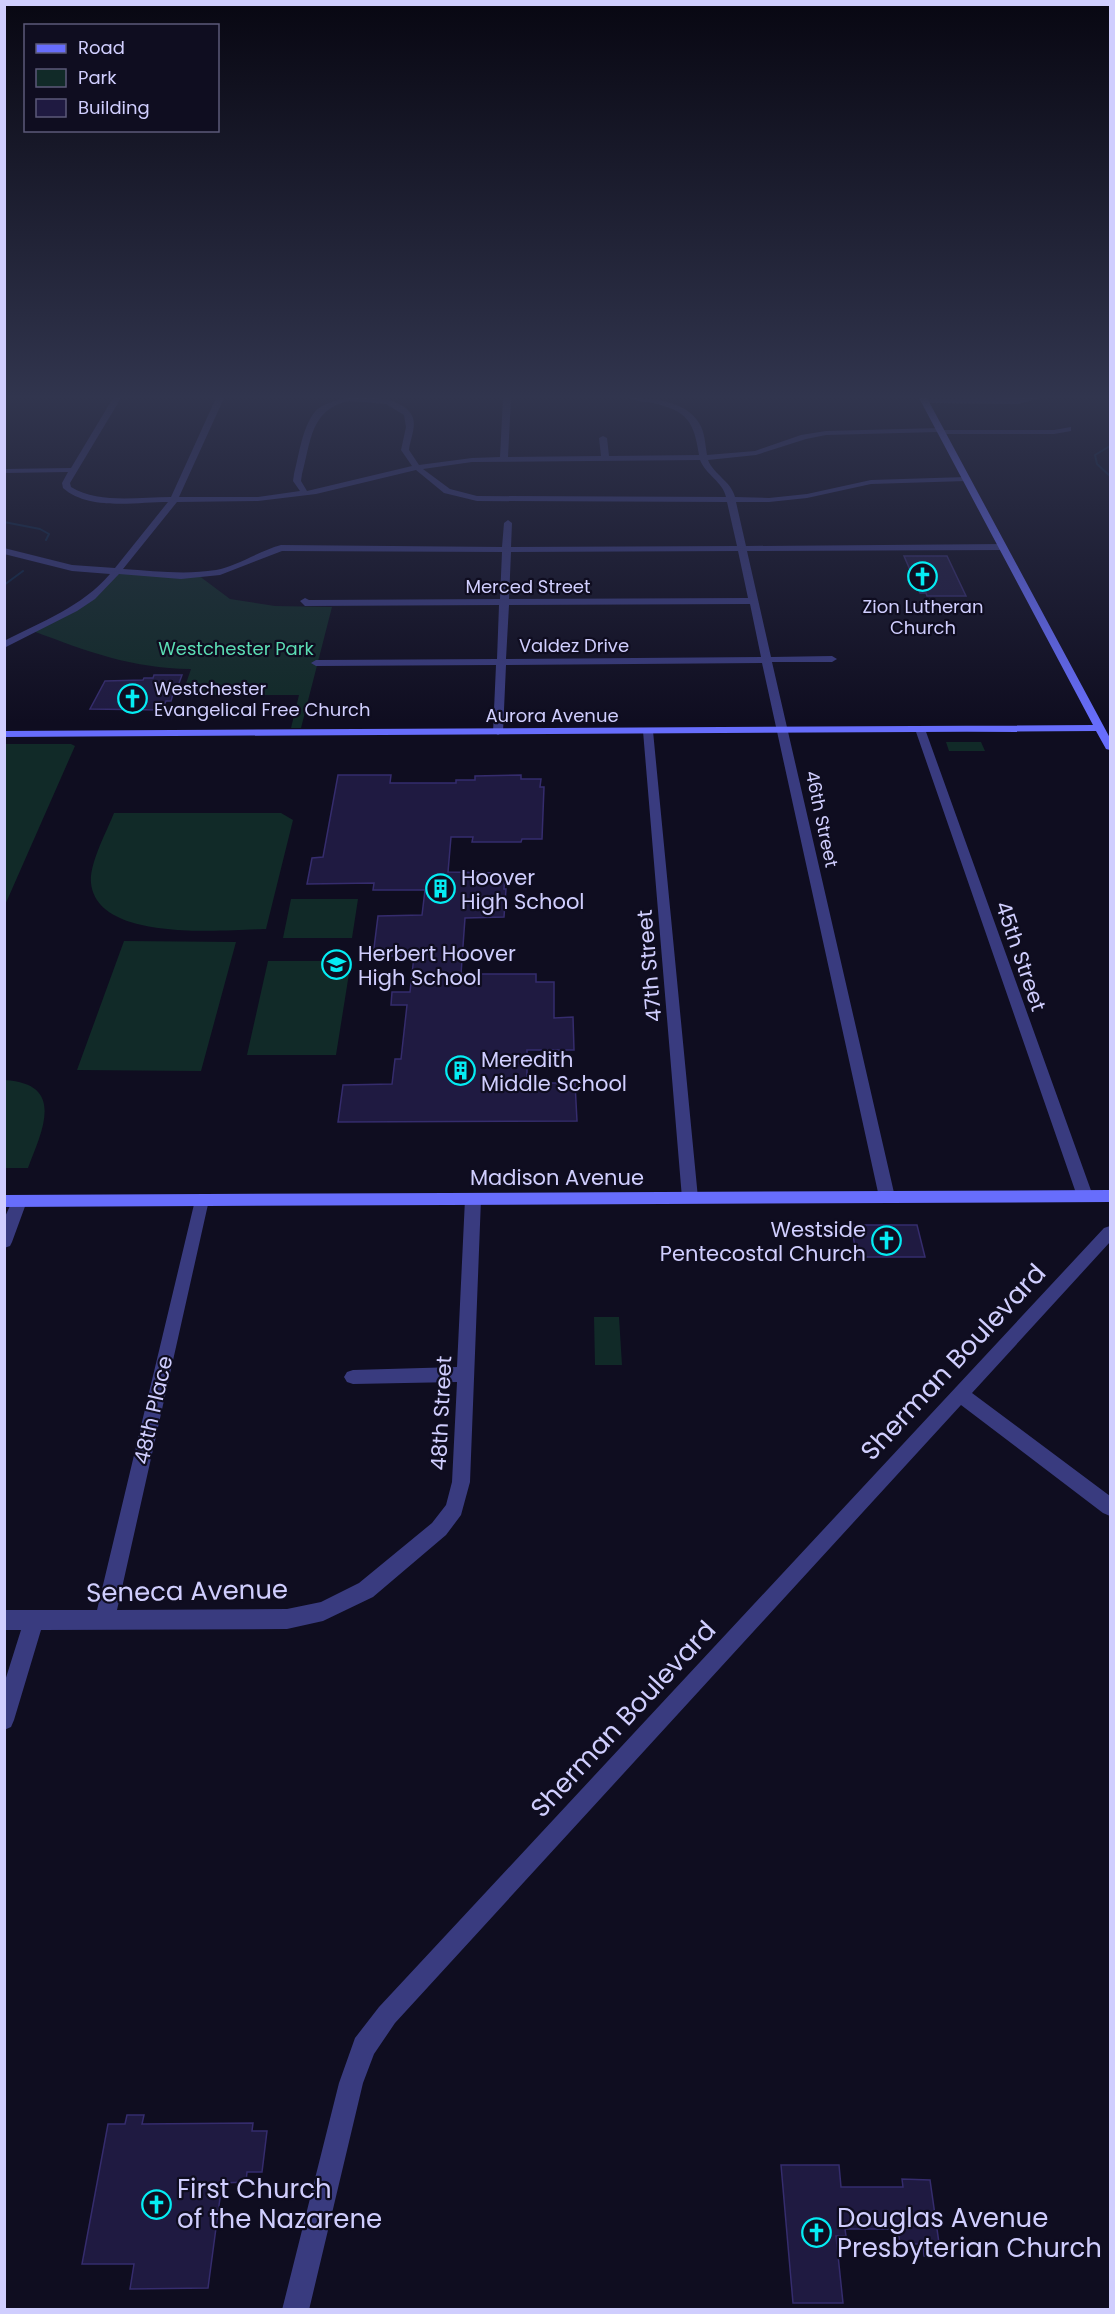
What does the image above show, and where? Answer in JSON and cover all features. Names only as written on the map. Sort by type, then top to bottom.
[{"type":"street","points":[[4,645],[74,609],[101,590],[162,519],[170,506]]},
{"type":"street","name":"46th Street","points":[[732,506],[784,730],[887,1197]]},
{"type":"street","points":[[981,506],[1110,747]]},
{"type":"street","points":[[498,732],[508,523]]},
{"type":"street","points":[[4,551],[72,568],[175,576],[208,574],[230,569],[261,554],[292,547],[343,550],[1003,547]]},
{"type":"street","name":"Merced Street","points":[[305,601],[305,603],[754,601]]},
{"type":"street","name":"Valdez Drive","points":[[316,663],[831,659]]},
{"type":"street","name":"Aurora Avenue","points":[[4,734],[1100,728]]},
{"type":"street","name":"45th Street","points":[[920,729],[1085,1196]]},
{"type":"street","name":"47th Street","points":[[648,731],[690,1198]]},
{"type":"street","name":"Madison Avenue","points":[[12,1201],[1110,1196]]},
{"type":"street","name":"48th Street","points":[[366,1590],[439,1528],[454,1509],[461,1482],[473,1199]]},
{"type":"street","name":"48th Place","points":[[105,1619],[201,1200]]},
{"type":"street","points":[[4,1242],[12,1201]]},
{"type":"street","name":"Sherman Boulevard","points":[[295,2310],[351,2083],[363,2047],[387,2015],[1110,1232]]},
{"type":"street","points":[[353,1377],[466,1374]]},
{"type":"street","points":[[960,1394],[1110,1507]]},
{"type":"street","name":"Seneca Avenue","points":[[4,1620],[287,1619],[323,1611],[366,1590]]},
{"type":"street","points":[[4,1720],[34,1620]]},
{"type":"green space","name":"Westchester Park","points":[[117,572],[198,575],[230,599],[275,606],[332,607],[301,728],[291,728],[299,695],[182,695],[191,669],[148,666],[110,658],[33,631],[74,609]]},
{"type":"green space","points":[[946,742],[981,742],[985,751],[949,751]]},
{"type":"green space","points":[[5,744],[71,744],[75,746],[5,905]]},
{"type":"green space","points":[[114,813],[281,813],[293,820],[266,929],[194,931],[165,929],[138,924],[115,916],[99,902],[91,883],[96,857]]},
{"type":"green space","points":[[291,899],[358,899],[352,938],[283,938]]},
{"type":"green space","points":[[124,941],[236,942],[201,1071],[77,1070]]},
{"type":"green space","points":[[268,961],[351,961],[336,1055],[247,1055]]},
{"type":"green space","points":[[5,1080],[24,1083],[36,1090],[43,1100],[45,1112],[43,1125],[28,1168],[5,1168]]},
{"type":"green space","points":[[594,1317],[619,1317],[622,1365],[595,1365]]},
{"type":"building","name":"Zion Lutheran Church","points":[[904,556],[947,556],[966,596],[927,596],[926,593],[920,593]]},
{"type":"building","name":"Westchester Evangelical Free Church","points":[[154,675],[182,675],[171,701],[166,701],[162,710],[90,709],[105,681],[143,680],[153,678]]},
{"type":"building","points":[[338,775],[391,775],[390,783],[456,783],[456,780],[475,780],[475,776],[521,775],[521,779],[541,779],[540,787],[544,787],[542,839],[522,839],[521,842],[472,842],[473,837],[451,837],[448,872],[505,873],[504,917],[465,918],[461,974],[536,974],[536,982],[554,982],[554,1018],[573,1017],[574,1050],[527,1050],[527,1083],[575,1083],[577,1121],[338,1122],[343,1085],[392,1084],[395,1059],[401,1059],[407,1005],[391,1005],[392,992],[410,992],[414,956],[373,956],[378,916],[422,915],[425,890],[373,890],[374,883],[307,884],[312,858],[323,857]]},
{"type":"building","name":"Westside Pentecostal Church","points":[[851,1225],[917,1225],[925,1257],[857,1257]]},
{"type":"building","name":"First Church of the Nazarene","points":[[127,2115],[144,2115],[142,2124],[253,2123],[252,2131],[267,2131],[262,2172],[247,2172],[246,2182],[222,2183],[208,2288],[130,2289],[134,2264],[82,2264],[108,2124],[125,2124]]},
{"type":"building","name":"Douglas Avenue Presbyterian Church","points":[[781,2165],[839,2165],[841,2187],[903,2187],[902,2179],[930,2180],[941,2257],[924,2256],[923,2244],[900,2244],[898,2229],[845,2229],[846,2236],[836,2236],[843,2303],[793,2303]]},
{"type":"waterway","points":[[4,522],[40,529],[49,534],[46,540]]},
{"type":"waterway","points":[[4,585],[23,571]]},
{"type":"place","name":"Zion Lutheran Church","points":[[923,577]]},
{"type":"place","name":"Westchester Evangelical Free Church","points":[[133,698]]},
{"type":"place","name":"Hoover High School","points":[[440,889]]},
{"type":"place","name":"Herbert Hoover High School","points":[[337,965]]},
{"type":"place","name":"Meredith Middle School","points":[[460,1071]]},
{"type":"place","name":"Westside Pentecostal Church","points":[[887,1241]]},
{"type":"place","name":"First Church of the Nazarene","points":[[156,2204]]},
{"type":"place","name":"Douglas Avenue Presbyterian Church","points":[[816,2233]]}]
